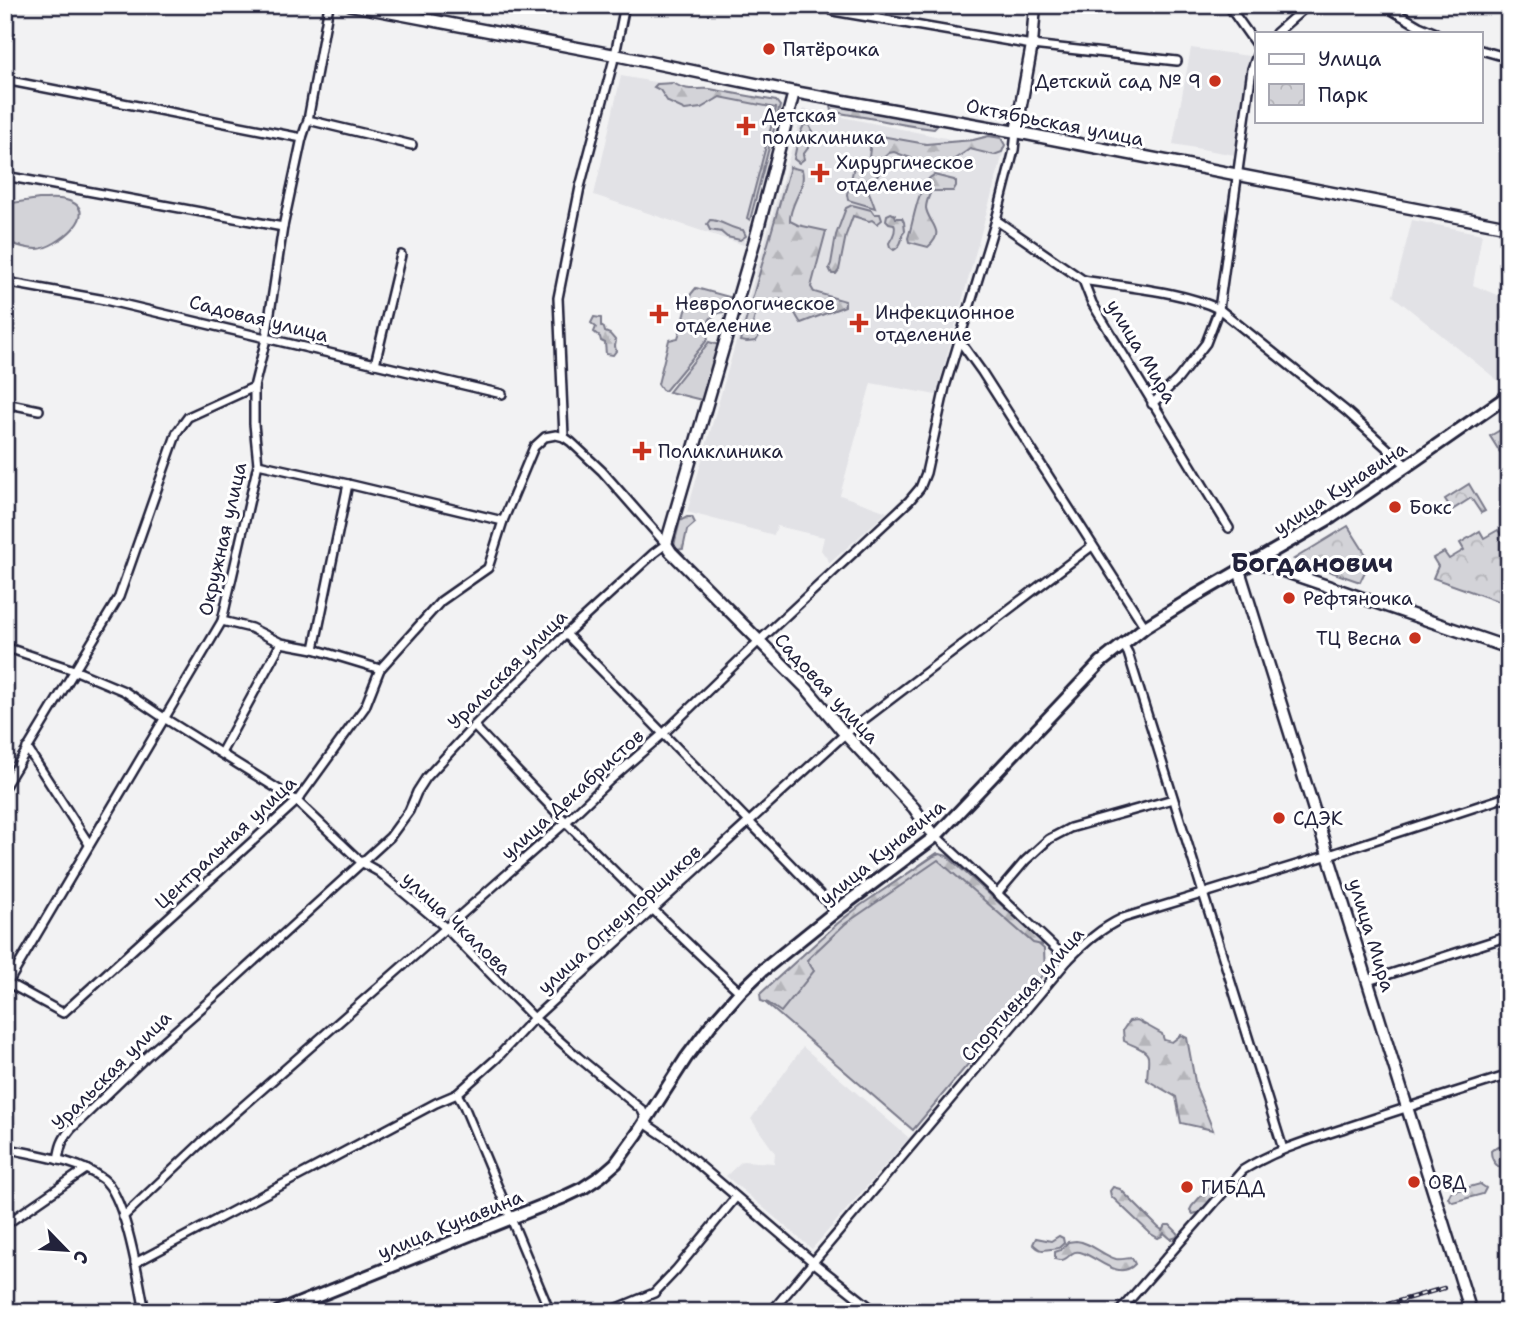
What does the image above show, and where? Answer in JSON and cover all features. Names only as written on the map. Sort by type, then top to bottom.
[{"type":"main road","name":"Октябрьская улица","points":[[351,5],[1509,227]]},
{"type":"main road","points":[[1016,132],[1032,45],[1035,5]]},
{"type":"main road","points":[[666,544],[756,236],[794,92]]},
{"type":"main road","name":"улица Кунавина","points":[[278,1312],[573,1193],[601,1176],[616,1163],[638,1134],[686,1058],[740,992],[836,911],[936,836],[1101,662],[1145,627],[1332,517],[1509,395]]},
{"type":"main road","name":"Садовая улица","points":[[666,544],[807,689],[936,836]]},
{"type":"main road","points":[[1254,561],[1509,648]]},
{"type":"main road","name":"улица Мира","points":[[1239,570],[1471,1312]]},
{"type":"street","name":"Окружная улица","points":[[7,986],[222,621],[258,464],[254,387],[267,339],[283,227],[308,120],[329,5]]},
{"type":"street","points":[[564,437],[558,298],[580,187],[615,55],[625,5]]},
{"type":"street","points":[[1227,5],[1255,43]]},
{"type":"street","points":[[1277,32],[1308,5]]},
{"type":"street","points":[[1383,5],[1434,32]]},
{"type":"street","points":[[833,11],[1032,45],[1177,61]]},
{"type":"street","points":[[1482,50],[1509,58]]},
{"type":"street","points":[[1152,404],[1178,379],[1206,343],[1219,309],[1255,61]]},
{"type":"street","points":[[5,80],[302,138]]},
{"type":"street","points":[[308,120],[412,145]]},
{"type":"street","name":"улица Декабристов","points":[[123,1217],[211,1134],[664,733],[920,488],[926,473],[945,387],[996,220],[1016,132]]},
{"type":"street","points":[[5,176],[283,227]]},
{"type":"street","points":[[996,220],[1083,280],[1144,289],[1194,300],[1219,309],[1346,411],[1407,466]]},
{"type":"street","points":[[375,365],[401,255]]},
{"type":"street","name":"улица Мира","points":[[1083,280],[1092,303],[1230,528]]},
{"type":"street","name":"Садовая улица","points":[[5,282],[105,300],[502,394]]},
{"type":"street","points":[[959,340],[1145,627]]},
{"type":"street","points":[[5,786],[119,597],[177,432],[188,417],[254,387]]},
{"type":"street","points":[[5,403],[39,410]]},
{"type":"street","name":"Центральная улица","points":[[7,986],[63,1013],[297,801],[365,707],[380,669],[441,601],[488,568],[503,521],[534,447],[551,435],[564,437]]},
{"type":"street","name":"Садовая улица","points":[[564,437],[602,471],[666,544]]},
{"type":"street","points":[[258,464],[503,521]]},
{"type":"street","points":[[314,649],[348,484]]},
{"type":"street","name":"Уральская улица","points":[[58,1160],[64,1137],[149,1054],[390,837],[409,811],[426,778],[474,726],[566,635],[654,552],[666,544]]},
{"type":"street","name":"улица Огнеупорщиков","points":[[135,1263],[457,1094],[496,1059],[534,1018],[845,734],[1092,546]]},
{"type":"street","points":[[222,621],[251,628],[281,643],[314,649],[380,669]]},
{"type":"street","points":[[566,635],[836,911]]},
{"type":"street","points":[[221,753],[281,643]]},
{"type":"street","points":[[1123,644],[1205,893],[1283,1149]]},
{"type":"street","name":"улица Чкалова","points":[[5,648],[74,670],[124,691],[297,801],[361,862],[379,873],[446,928],[534,1018],[642,1110],[649,1126],[670,1140],[876,1312]]},
{"type":"street","points":[[474,726],[565,822],[740,992]]},
{"type":"street","points":[[27,748],[89,844]]},
{"type":"street","name":"Спортивная улица","points":[[771,1312],[1068,960],[1106,926],[1123,918],[1509,796]]},
{"type":"street","points":[[997,894],[1025,861],[1049,839],[1070,828],[1173,799]]},
{"type":"street","name":"Садовая улица","points":[[936,836],[1068,960]]},
{"type":"street","points":[[1368,981],[1509,936]]},
{"type":"street","points":[[1119,1312],[1243,1170],[1259,1160],[1283,1149],[1509,1075]]},
{"type":"street","points":[[457,1094],[550,1312]]},
{"type":"street","name":"Уральская улица","points":[[5,1147],[86,1169],[104,1179],[112,1189],[123,1217],[145,1312]]},
{"type":"street","points":[[5,1225],[86,1169]]},
{"type":"street","points":[[608,1312],[654,1293],[736,1197]]},
{"type":"shaded area","name":"Детский сад № 9","points":[[1191,48],[1249,56],[1235,155],[1173,144]]},
{"type":"shaded area","points":[[621,76],[782,105],[744,245],[594,195]]},
{"type":"shaded area","points":[[803,109],[1004,150],[936,395],[871,383],[840,495],[887,512],[830,563],[821,550],[824,537],[777,526],[774,535],[687,512]]},
{"type":"shaded area","points":[[1412,220],[1482,234],[1473,285],[1497,295],[1509,309],[1509,378],[1501,383],[1393,296]]},
{"type":"shaded area","points":[[803,1047],[909,1138],[812,1249],[726,1176],[742,1161],[774,1163],[775,1153],[751,1119]]},
{"type":"green space","points":[[673,83],[687,89],[710,89],[776,101],[780,106],[750,220],[747,218],[776,108],[720,97],[701,108],[685,110],[668,102],[660,90],[654,87],[657,84]]},
{"type":"green space","points":[[833,102],[936,121],[937,126],[934,129],[919,127],[832,111]]},
{"type":"green space","points":[[804,125],[809,125],[812,131],[804,159],[799,163],[794,159]]},
{"type":"green space","points":[[874,136],[926,144],[989,136],[1001,138],[1005,145],[1002,152],[994,155],[970,149],[953,160],[944,162],[919,161],[894,152],[880,161],[869,157]]},
{"type":"green space","points":[[858,163],[885,168],[872,180],[867,179],[863,183],[851,180],[854,166]]},
{"type":"green space","points":[[790,167],[802,170],[803,177],[790,221],[826,231],[811,287],[814,292],[845,301],[845,306],[801,323],[790,306],[780,299],[773,309],[757,308],[751,331],[758,333],[756,341],[740,341]]},
{"type":"green space","points":[[934,175],[954,180],[956,186],[953,191],[931,191],[926,208],[936,236],[928,247],[909,242],[908,238],[920,194]]},
{"type":"green space","points":[[850,183],[862,185],[864,191],[869,192],[875,208],[848,200]]},
{"type":"green space","points":[[63,199],[77,205],[81,212],[79,220],[65,236],[45,247],[29,248],[5,241],[5,204]]},
{"type":"green space","points":[[852,205],[880,214],[882,220],[877,224],[872,220],[853,216],[839,270],[832,274],[829,268],[836,235],[846,208]]},
{"type":"green space","points":[[891,213],[896,218],[902,218],[905,231],[898,248],[894,250],[889,243],[895,226],[886,220]]},
{"type":"green space","points":[[710,220],[743,230],[746,236],[740,240],[710,230],[707,224]]},
{"type":"green space","points":[[696,288],[733,298],[724,312],[711,318],[707,329],[708,339],[665,391],[658,384],[669,340],[678,338],[691,294]]},
{"type":"green space","points":[[594,317],[601,318],[601,326],[616,341],[613,355],[606,354],[605,343],[594,332],[596,327],[591,323]]},
{"type":"green space","points":[[709,342],[722,346],[706,401],[669,392]]},
{"type":"green space","points":[[1509,425],[1509,467],[1490,436]]},
{"type":"green space","points":[[1469,484],[1485,511],[1481,513],[1471,498],[1452,510],[1445,499]]},
{"type":"green space","points":[[692,517],[695,523],[687,530],[683,549],[677,550],[674,547],[680,521]]},
{"type":"green space","points":[[1348,526],[1370,561],[1360,582],[1294,559]]},
{"type":"green space","points":[[1498,530],[1509,546],[1509,605],[1433,578],[1438,566],[1433,558],[1444,552],[1449,559],[1464,550],[1460,543],[1480,531],[1484,538]]},
{"type":"green space","points":[[937,853],[1044,949],[1045,972],[913,1130],[761,999],[844,918]]},
{"type":"green space","points":[[940,854],[947,856],[1041,941],[1042,945],[1033,943],[938,860],[845,924],[807,960],[814,971],[781,1012],[761,1001],[760,994],[837,924],[861,905]]},
{"type":"green space","points":[[1137,1020],[1162,1034],[1164,1040],[1172,1042],[1181,1035],[1187,1038],[1196,1087],[1213,1130],[1181,1123],[1176,1097],[1147,1080],[1147,1054],[1124,1041],[1123,1030],[1129,1021]]},
{"type":"green space","points":[[1509,1143],[1509,1170],[1496,1164],[1491,1151]]},
{"type":"green space","points":[[1480,1184],[1486,1188],[1483,1194],[1453,1202],[1448,1198],[1451,1192]]},
{"type":"green space","points":[[1113,1187],[1120,1189],[1162,1230],[1166,1225],[1170,1225],[1178,1233],[1177,1237],[1171,1239],[1164,1233],[1158,1238],[1151,1234],[1111,1196]]},
{"type":"green space","points":[[1208,1188],[1214,1189],[1214,1196],[1200,1212],[1193,1214],[1190,1210],[1192,1206]]},
{"type":"green space","points":[[1059,1236],[1064,1243],[1058,1248],[1042,1250],[1033,1244],[1036,1238],[1051,1241]]},
{"type":"green space","points":[[1076,1241],[1116,1259],[1132,1258],[1135,1264],[1129,1269],[1115,1269],[1078,1252],[1064,1259],[1055,1259],[1055,1252],[1068,1242]]},
{"type":"railway","points":[[1373,1312],[1385,1305],[1444,1288]]},
{"type":"place","name":"Пятёрочка","points":[[769,49]]},
{"type":"place","name":"Детский сад № 9","points":[[1215,81]]},
{"type":"place","name":"Детская поликлиника","points":[[746,126]]},
{"type":"place","name":"Хирургическое отделение","points":[[820,173]]},
{"type":"place","name":"Неврологическое отделение","points":[[659,314]]},
{"type":"place","name":"Инфекционное отделение","points":[[859,323]]},
{"type":"place","name":"Поликлиника","points":[[642,451]]},
{"type":"place","name":"Бокс","points":[[1395,507]]},
{"type":"place","name":"Рефтяночка","points":[[1289,598]]},
{"type":"place","name":"ТЦ Весна","points":[[1415,638]]},
{"type":"place","name":"СДЭК","points":[[1279,818]]},
{"type":"place","name":"ОВД","points":[[1414,1182]]},
{"type":"place","name":"ГИБДД","points":[[1187,1187]]},
{"type":"district","name":"Богданович","points":[[1312,563]]}]
